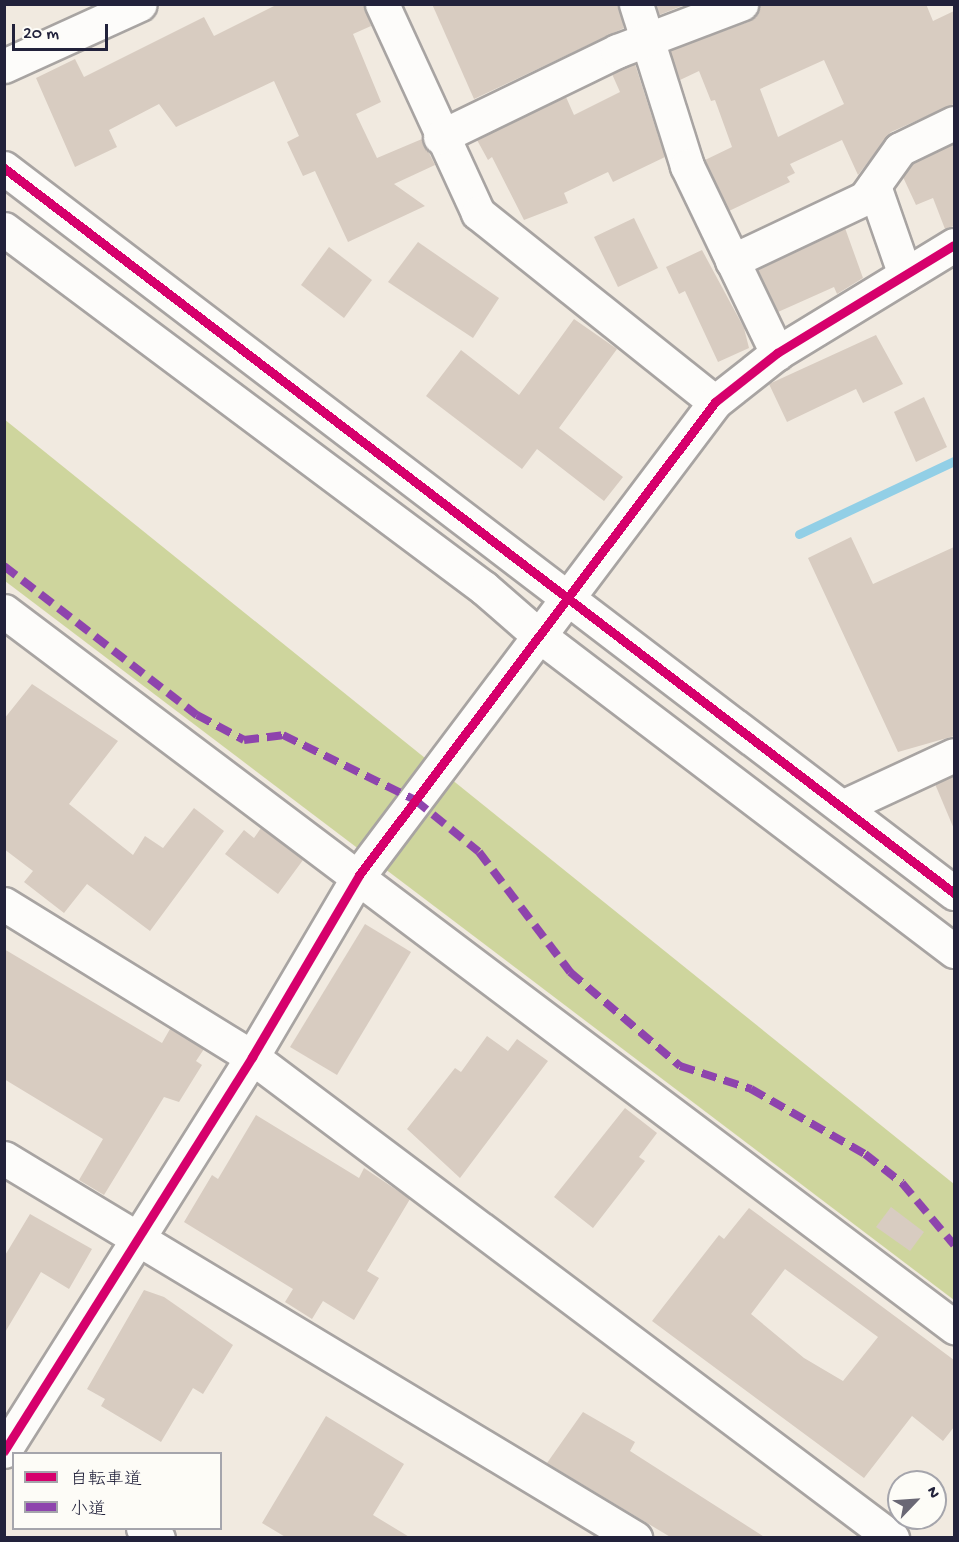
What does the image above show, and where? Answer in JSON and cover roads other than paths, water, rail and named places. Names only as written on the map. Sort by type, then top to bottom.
[{"type":"street","points":[[4,66],[140,4]]},
{"type":"street","points":[[382,4],[440,137],[478,213],[715,402]]},
{"type":"street","points":[[636,4],[687,166],[777,353]]},
{"type":"street","points":[[440,137],[648,40],[741,4]]},
{"type":"street","points":[[732,261],[865,198],[900,149],[954,123]]},
{"type":"street","points":[[4,168],[954,893]]},
{"type":"street","points":[[874,186],[905,275]]},
{"type":"street","points":[[4,229],[484,588],[537,634],[954,951]]},
{"type":"street","points":[[9,1449],[135,1237],[252,1057],[359,875],[565,594],[715,402],[777,353],[954,245]]},
{"type":"street","points":[[4,611],[359,875],[954,1327]]},
{"type":"street","points":[[842,807],[954,755]]},
{"type":"street","points":[[4,904],[252,1057],[892,1538]]},
{"type":"street","points":[[4,1158],[635,1538]]},
{"type":"waterway","points":[[799,534],[954,461]]}]
